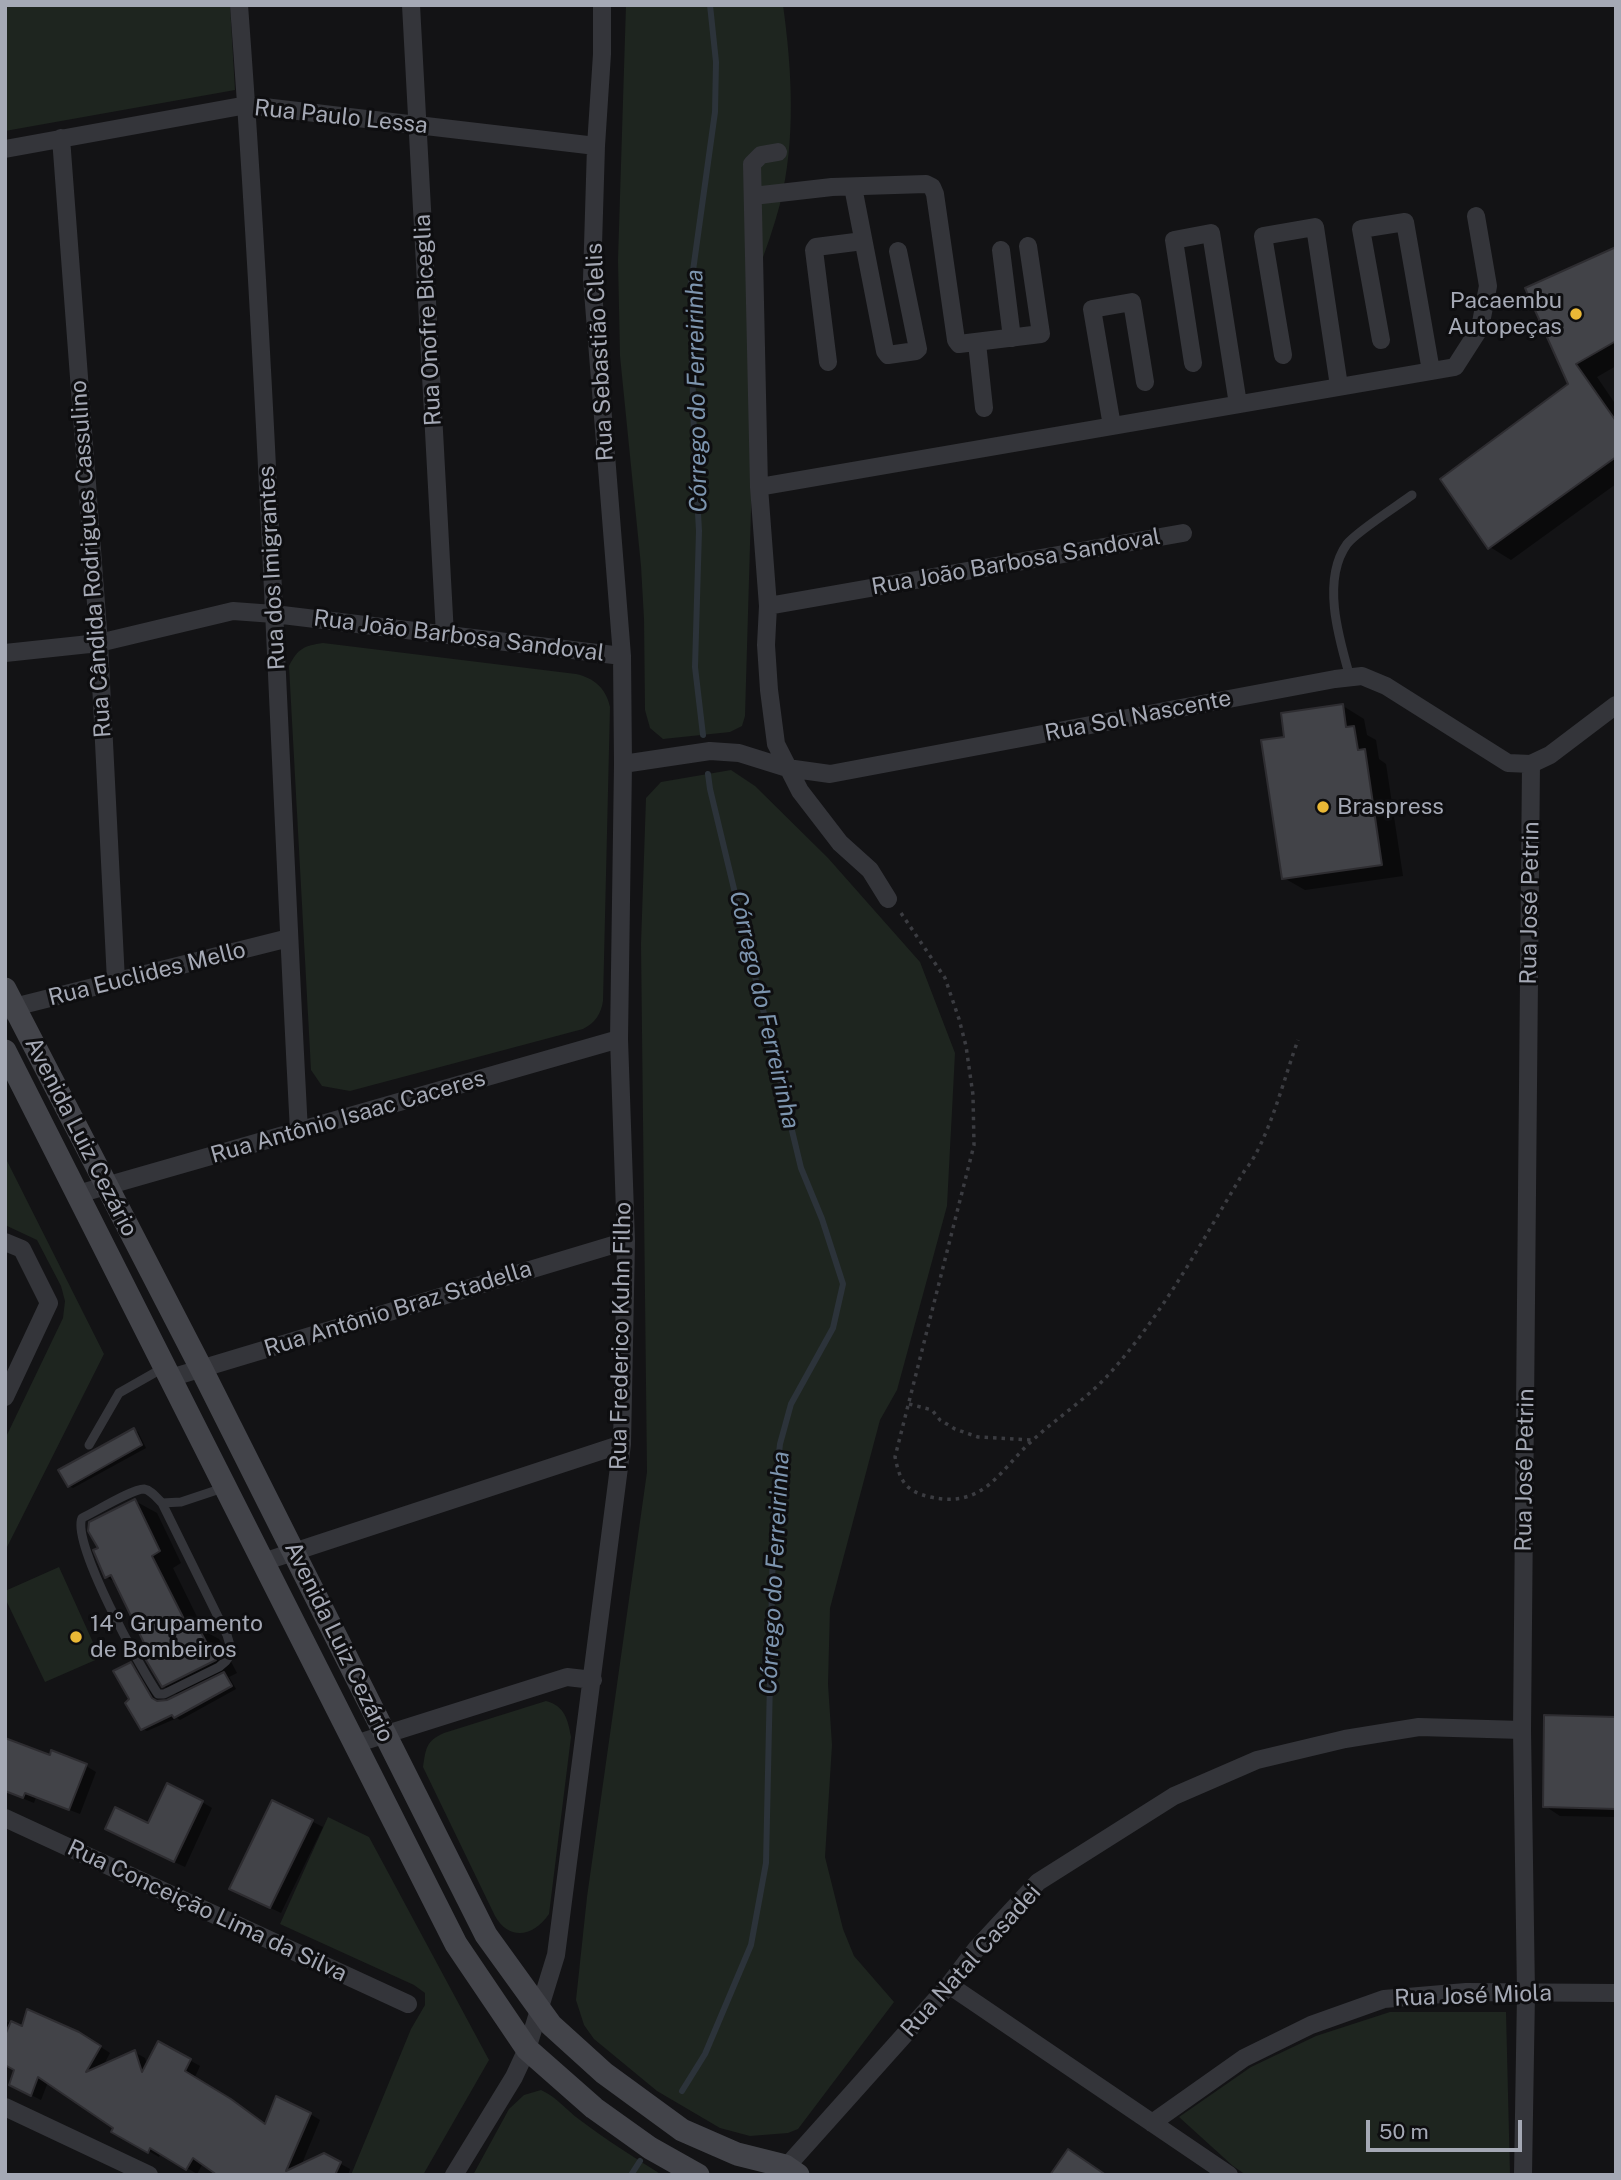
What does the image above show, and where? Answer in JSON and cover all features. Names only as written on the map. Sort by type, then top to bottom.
[{"type":"street","name":"Rua dos Imigrantes","points":[[239,5],[247,105],[299,1130]]},
{"type":"street","name":"Rua Onofre Biceglia","points":[[411,5],[445,635]]},
{"type":"street","name":"Rua Sebastião Clelis","points":[[602,5],[592,279],[622,656]]},
{"type":"street","name":"Rua Paulo Lessa","points":[[5,149],[247,105],[596,146]]},
{"type":"street","name":"Rua Cândida Rodrigues Cassulino","points":[[61,138],[99,643],[116,981]]},
{"type":"street","points":[[778,152],[761,155],[752,164],[759,486],[768,606],[766,645],[776,744],[800,791],[840,843],[870,870],[888,899]]},
{"type":"street","points":[[753,195],[853,187],[926,184],[932,187],[956,340],[960,344],[1041,334],[1028,246]]},
{"type":"street","points":[[853,187],[885,351],[888,355],[918,349],[898,251]]},
{"type":"street","points":[[759,486],[1455,367],[1480,328],[1488,286],[1476,216]]},
{"type":"street","points":[[1381,340],[1361,229],[1405,222],[1431,371]]},
{"type":"street","points":[[1283,355],[1264,236],[1315,227],[1339,386]]},
{"type":"street","points":[[1193,363],[1174,240],[1211,233],[1238,404]]},
{"type":"street","points":[[828,362],[814,250],[816,247],[863,241]]},
{"type":"street","points":[[1001,250],[1012,338]]},
{"type":"street","points":[[1112,426],[1092,309],[1132,302],[1145,382]]},
{"type":"street","points":[[977,342],[984,408]]},
{"type":"street","name":"Rua João Barbosa Sandoval","points":[[768,606],[1183,533]]},
{"type":"street","name":"Rua João Barbosa Sandoval","points":[[5,653],[99,643],[233,611],[622,656]]},
{"type":"street","name":"Rua Frederico Kuhn Filho","points":[[454,2175],[514,2077],[527,2049],[556,1955],[622,1444],[626,1241],[619,1039],[622,656]]},
{"type":"street","name":"Rua Sol Nascente","points":[[623,764],[710,751],[739,753],[788,768],[830,774],[1362,676],[1386,686],[1508,763],[1531,764]]},
{"type":"street","points":[[1531,764],[1550,755],[1616,705]]},
{"type":"street","name":"Rua José Petrin","points":[[1523,2175],[1526,1993],[1522,1730],[1531,764]]},
{"type":"street","name":"Rua Euclides Mello","points":[[8,1003],[116,981],[289,937]]},
{"type":"street","name":"Avenida Luiz Cezário","points":[[8,1003],[201,1368],[486,1935],[551,2025],[604,2073],[682,2130],[787,2172]]},
{"type":"street","name":"Rua Antônio Isaac Caceres","points":[[78,1194],[619,1039]]},
{"type":"street","name":"Avenida Luiz Cezário","points":[[5,1051],[456,1944],[527,2049],[594,2108],[650,2148],[698,2175]]},
{"type":"street","name":"Rua Antônio Braz Stadella","points":[[167,1373],[201,1368],[626,1241]]},
{"type":"street","points":[[5,1242],[22,1249],[49,1303],[5,1397]]},
{"type":"street","points":[[263,1562],[622,1444]]},
{"type":"street","points":[[220,1477],[245,1454]]},
{"type":"street","points":[[355,1744],[568,1677],[593,1680]]},
{"type":"street","name":"Rua Natal Casadei","points":[[787,2172],[949,1985],[976,1948],[1038,1882],[1174,1796],[1257,1760],[1345,1739],[1419,1727],[1522,1730]]},
{"type":"street","name":"Rua Conceição Lima da Silva","points":[[5,1818],[408,2004]]},
{"type":"street","points":[[949,1985],[1229,2175]]},
{"type":"street","name":"Rua José Miola","points":[[1152,2123],[1244,2058],[1311,2025],[1384,1999],[1466,1992],[1616,1993]]},
{"type":"street","points":[[5,2107],[149,2175]]},
{"type":"lane","points":[[1350,677],[1336,626],[1335,582],[1340,557],[1348,542],[1412,495]]},
{"type":"lane","points":[[89,1445],[119,1393],[167,1373]]},
{"type":"lane","points":[[162,1503],[227,1634],[232,1652],[219,1667],[164,1694],[158,1694],[144,1672],[90,1563],[79,1525],[82,1518],[133,1492],[143,1489],[162,1503],[181,1502],[220,1477]]},
{"type":"path","points":[[888,899],[908,921],[945,978],[966,1046],[973,1095],[974,1144],[895,1457],[899,1475],[906,1486],[919,1494],[947,1501],[974,1496],[999,1476],[1032,1440],[1109,1375],[1152,1322],[1262,1143],[1298,1040]]},
{"type":"path","points":[[909,1405],[932,1410],[940,1420],[955,1429],[978,1437],[1032,1440]]},
{"type":"shaded area","points":[[5,5],[230,5],[235,90],[5,131]]},
{"type":"shaded area","points":[[626,5],[783,5],[789,55],[791,105],[785,180],[758,271],[745,716],[742,726],[730,732],[663,739],[650,728],[645,710],[641,566],[620,356],[618,260]]},
{"type":"shaded area","points":[[323,643],[576,674],[594,681],[602,689],[610,707],[603,1001],[597,1018],[587,1027],[350,1091],[322,1086],[311,1070],[289,666],[302,649]]},
{"type":"shaded area","points":[[731,770],[755,786],[828,858],[920,962],[955,1053],[947,1206],[897,1390],[880,1420],[830,1608],[828,1684],[832,1745],[825,1857],[843,1929],[854,1956],[894,2002],[798,2129],[788,2133],[750,2136],[720,2128],[657,2091],[594,2039],[584,2025],[576,2000],[587,1897],[647,1472],[641,944],[646,798],[661,782]]},
{"type":"shaded area","points":[[5,1157],[104,1354],[5,1551],[5,1439],[63,1318],[65,1301],[61,1286],[37,1240],[5,1225]]},
{"type":"shaded area","points":[[59,1567],[100,1658],[45,1682],[5,1598],[5,1591]]},
{"type":"shaded area","points":[[546,1701],[561,1710],[567,1719],[571,1737],[549,1914],[529,1931],[515,1933],[508,1930],[495,1916],[423,1767],[428,1746],[438,1736]]},
{"type":"shaded area","points":[[328,1817],[369,1837],[489,2060],[423,2175],[351,2175],[411,2029],[425,2005],[425,1993],[414,1985],[280,1924]]},
{"type":"shaded area","points":[[1390,2012],[1506,2012],[1510,2175],[1246,2175],[1179,2117],[1251,2067],[1316,2036]]},
{"type":"shaded area","points":[[541,2090],[662,2175],[473,2175],[509,2109],[524,2095]]},
{"type":"building","points":[[1616,247],[1616,341],[1576,364],[1616,421],[1616,457],[1488,549],[1440,479],[1568,384],[1525,288]]},
{"type":"building","name":"Braspress","points":[[1343,704],[1346,727],[1354,726],[1358,750],[1365,749],[1382,865],[1282,879],[1261,740],[1284,737],[1281,713]]},
{"type":"building","points":[[134,1428],[142,1445],[68,1487],[58,1470]]},
{"type":"building","points":[[135,1499],[160,1551],[152,1556],[189,1629],[197,1625],[216,1660],[162,1687],[140,1650],[146,1647],[111,1575],[105,1578],[93,1550],[98,1548],[88,1531],[89,1522]]},
{"type":"building","points":[[131,1662],[152,1698],[157,1701],[167,1700],[224,1672],[232,1686],[174,1718],[172,1715],[141,1730],[125,1703],[129,1699],[113,1671]]},
{"type":"building","points":[[1544,1715],[1616,1717],[1616,1809],[1543,1807]]},
{"type":"building","points":[[5,1738],[50,1755],[51,1750],[87,1764],[69,1810],[25,1793],[23,1798],[5,1791]]},
{"type":"building","points":[[167,1783],[203,1801],[174,1862],[105,1829],[115,1807],[148,1823]]},
{"type":"building","points":[[272,1800],[313,1820],[270,1908],[229,1889]]},
{"type":"building","points":[[27,2009],[79,2032],[101,2046],[86,2072],[135,2050],[142,2072],[158,2041],[191,2059],[185,2071],[265,2124],[276,2096],[311,2113],[286,2171],[324,2153],[341,2162],[335,2175],[217,2175],[193,2158],[186,2170],[150,2148],[148,2153],[111,2132],[113,2128],[38,2077],[31,2096],[9,2085],[14,2070],[5,2065],[5,2035],[11,2021],[22,2026]]},
{"type":"building","points":[[1068,2149],[1106,2175],[1050,2175]]},
{"type":"waterway","name":"Córrego do Ferreirinha","points":[[703,735],[695,667],[699,531],[692,356],[696,321],[691,285],[715,112],[716,62],[710,5]]},
{"type":"waterway","name":"Córrego do Ferreirinha","points":[[682,2091],[705,2054],[751,1945],[766,1863],[774,1498],[780,1444],[791,1404],[833,1328],[843,1284],[822,1219],[801,1168],[708,774]]},
{"type":"waterway","name":"Córrego do Ferreirinha","points":[[631,2175],[640,2161]]},
{"type":"place","name":"Pacaembu Autopeças","points":[[1576,314]]},
{"type":"place","name":"Braspress","points":[[1323,807]]},
{"type":"place","name":"14° Grupamento de Bombeiros","points":[[76,1637]]}]
